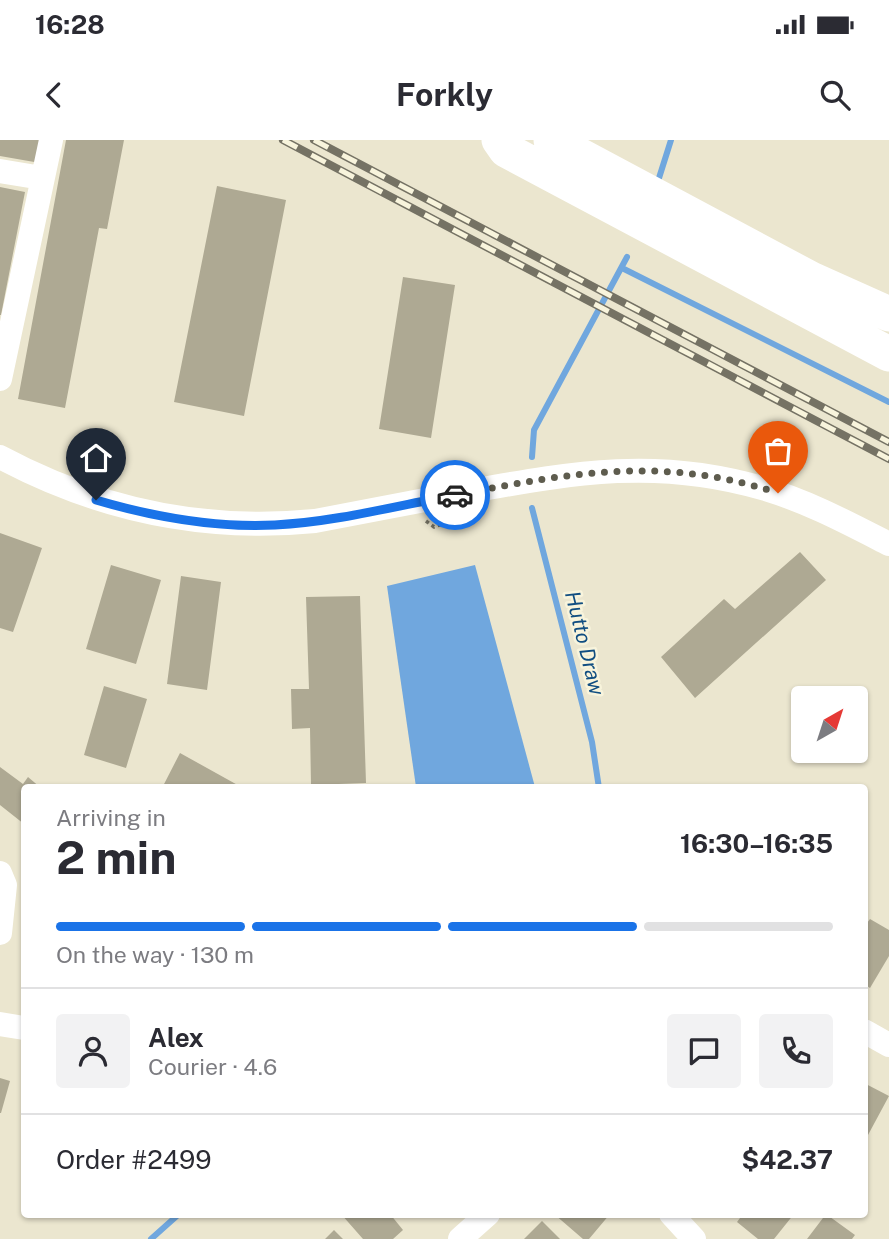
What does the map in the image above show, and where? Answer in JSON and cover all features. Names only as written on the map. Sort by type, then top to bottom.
[{"type":"highway","points":[[499,140],[506,150],[889,354]]},
{"type":"highway","points":[[551,140],[811,279],[889,314]]},
{"type":"street","points":[[0,379],[51,140]]},
{"type":"street","points":[[0,171],[42,178]]},
{"type":"street","points":[[0,457],[68,491],[119,507],[171,519],[276,525],[315,521],[568,473],[618,469],[666,470],[743,483],[783,495],[889,544]]},
{"type":"street","points":[[0,873],[5,885],[0,933]]},
{"type":"street","points":[[0,1024],[21,1028]]},
{"type":"street","points":[[868,1033],[889,1045]]},
{"type":"street","points":[[460,1239],[484,1218]]},
{"type":"street","points":[[675,1218],[694,1239]]},
{"type":"water","points":[[475,565],[534,784],[416,784],[387,586]]},
{"type":"building","points":[[0,140],[44,140],[40,163],[0,156]]},
{"type":"building","points":[[66,140],[124,140],[107,229],[99,228],[65,408],[18,399]]},
{"type":"building","points":[[217,186],[286,200],[244,416],[174,402]]},
{"type":"building","points":[[0,187],[25,192],[1,315],[0,315]]},
{"type":"building","points":[[403,277],[455,285],[431,438],[379,429]]},
{"type":"building","points":[[0,533],[42,548],[13,632],[0,628]]},
{"type":"building","points":[[800,552],[826,580],[695,698],[661,657],[724,599],[735,609]]},
{"type":"building","points":[[111,565],[161,580],[136,664],[86,649]]},
{"type":"building","points":[[181,576],[221,582],[207,690],[167,684]]},
{"type":"building","points":[[360,596],[366,783],[311,784],[310,728],[292,729],[291,689],[309,689],[306,597]]},
{"type":"building","points":[[104,686],[147,699],[126,768],[84,755]]},
{"type":"building","points":[[180,753],[236,784],[164,784]]},
{"type":"building","points":[[0,767],[23,784],[21,822],[0,805]]},
{"type":"building","points":[[28,777],[36,784],[23,784]]},
{"type":"building","points":[[870,919],[889,930],[889,956],[870,988],[868,987]]},
{"type":"building","points":[[0,1078],[10,1081],[1,1113],[0,1113]]},
{"type":"building","points":[[868,1085],[889,1096],[868,1135]]},
{"type":"building","points":[[345,1218],[393,1218],[403,1230],[393,1239],[363,1239]]},
{"type":"building","points":[[559,1218],[607,1218],[589,1239],[583,1239]]},
{"type":"building","points":[[740,1218],[791,1218],[774,1239],[758,1239],[737,1222]]},
{"type":"building","points":[[823,1218],[832,1218],[855,1235],[852,1239],[807,1239]]},
{"type":"building","points":[[542,1221],[560,1239],[524,1239]]},
{"type":"building","points":[[334,1230],[343,1239],[325,1239]]},
{"type":"waterway","name":"Hutto Draw","points":[[659,178],[671,140]]},
{"type":"waterway","name":"Hutto Draw","points":[[532,457],[534,430],[627,257]]},
{"type":"waterway","points":[[622,268],[889,402]]},
{"type":"waterway","name":"Hutto Draw","points":[[532,508],[592,742],[598,784]]},
{"type":"waterway","name":"Hutto Draw","points":[[151,1239],[175,1218]]},
{"type":"railway","points":[[283,140],[889,459]]},
{"type":"railway","points":[[314,140],[889,442]]},
{"type":"way so far","points":[[455,495],[568,473],[618,469],[666,470],[743,483],[778,493]]},
{"type":"route","points":[[96,500],[171,519],[276,525],[315,521],[455,495]]}]
